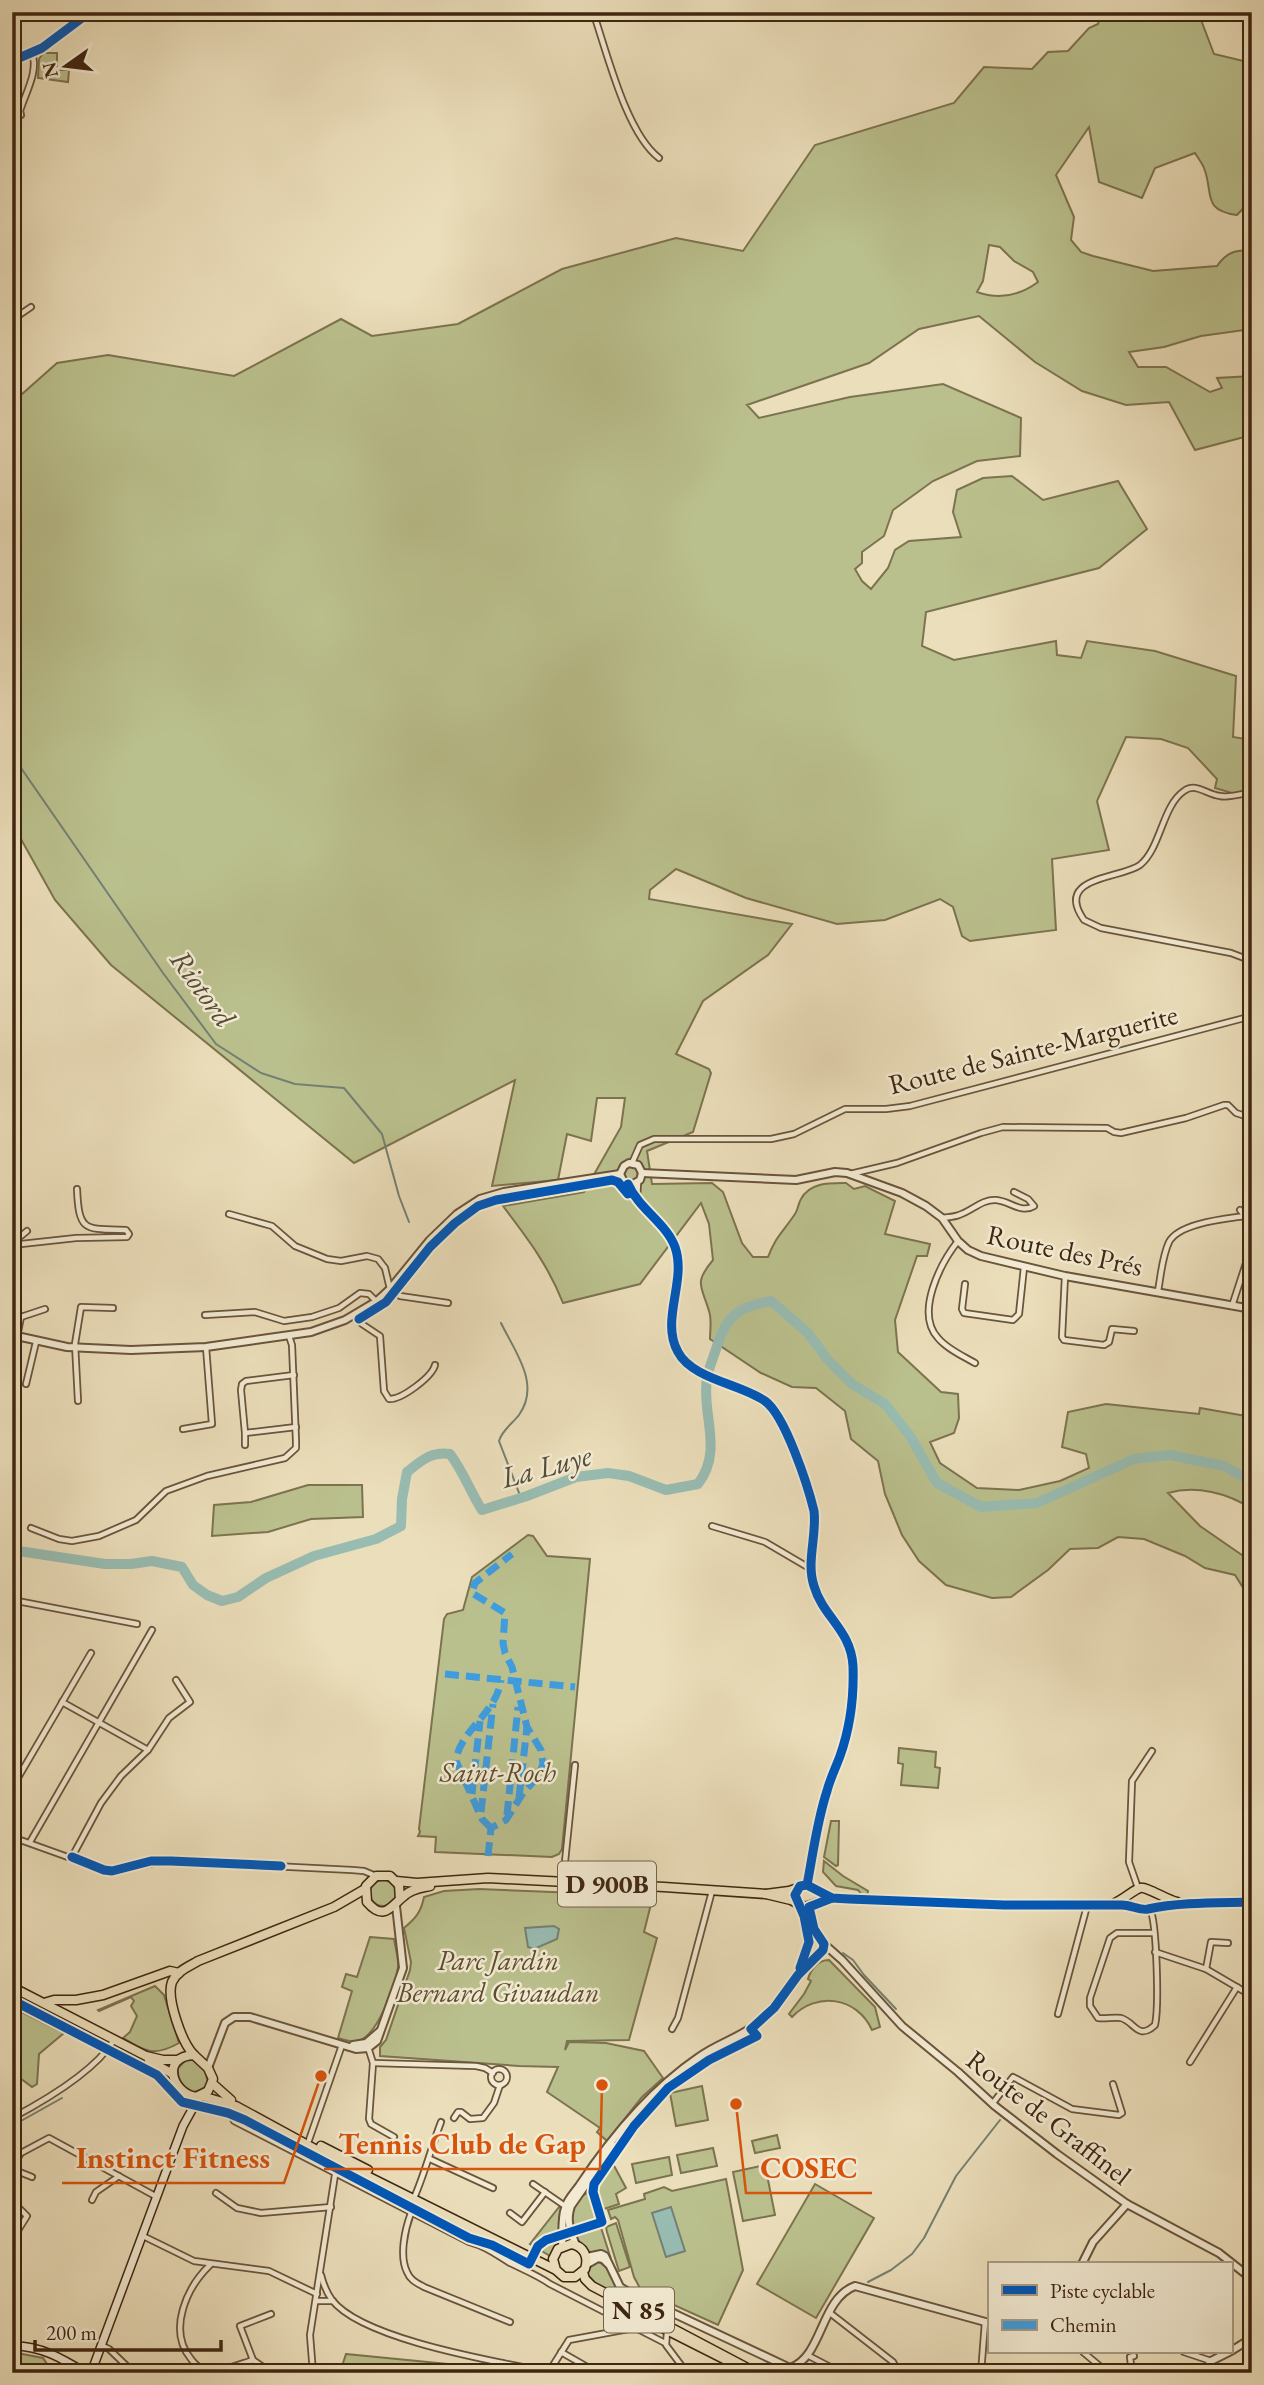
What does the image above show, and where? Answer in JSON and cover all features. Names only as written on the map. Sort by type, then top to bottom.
[{"type":"main road","points":[[44,2003],[95,1997],[166,1973],[179,1973],[210,1956],[334,1907],[366,1886],[376,1876],[386,1875],[396,1881],[401,1889],[398,1903],[383,1911],[370,1905],[334,1907]]},
{"type":"main road","name":"D 900B","points":[[396,1881],[417,1883],[488,1878],[563,1881],[766,1894],[805,1905]]},
{"type":"main road","name":"D 900B","points":[[398,1903],[413,1890],[447,1880]]},
{"type":"main road","points":[[805,1905],[795,1895],[797,1889],[807,1885],[832,1898]]},
{"type":"main road","points":[[366,1886],[366,1898],[370,1905]]},
{"type":"main road","points":[[1110,1905],[1146,1887],[1166,1899],[1190,1904]]},
{"type":"main road","name":"D 900B","points":[[766,1894],[797,1889]]},
{"type":"main road","points":[[805,1905],[816,1899],[815,1890]]},
{"type":"main road","points":[[1135,1891],[1135,1905]]},
{"type":"main road","points":[[1152,1908],[1156,1902],[1155,1894]]},
{"type":"main road","points":[[805,1905],[832,1898],[953,1904],[1135,1905],[1141,1909],[1252,1902]]},
{"type":"main road","points":[[12,2346],[45,2351],[88,2373],[102,2345],[187,2118],[198,2099],[213,2084],[208,2068],[181,2034],[170,1994],[172,1984],[179,1973]]},
{"type":"main road","points":[[12,1989],[44,2003],[173,2074],[185,2093],[187,2118]]},
{"type":"main road","points":[[12,1989],[114,2041],[157,2059],[196,2056]]},
{"type":"main road","points":[[173,2074],[173,2066],[179,2059],[181,2034]]},
{"type":"main road","name":"N 85","points":[[213,2084],[227,2098],[309,2140],[340,2166]]},
{"type":"main road","points":[[185,2093],[198,2099]]},
{"type":"main road","name":"N 85","points":[[198,2099],[224,2101],[340,2166],[354,2166],[556,2270],[564,2277],[583,2268]]},
{"type":"main road","points":[[340,2166],[354,2166]]},
{"type":"main road","name":"N 85","points":[[414,2197],[542,2258],[553,2259]]},
{"type":"main road","points":[[556,2270],[553,2259],[558,2249],[576,2245]]},
{"type":"main road","name":"N 85","points":[[576,2245],[583,2249],[585,2279],[592,2286],[755,2373]]},
{"type":"main road","name":"N 85","points":[[583,2268],[590,2290],[667,2332],[755,2373]]},
{"type":"street","points":[[12,61],[32,53],[90,12]]},
{"type":"street","points":[[593,12],[632,121],[645,145],[659,158]]},
{"type":"street","points":[[21,115],[35,60],[32,53]]},
{"type":"street","points":[[12,320],[31,307]]},
{"type":"street","points":[[1252,792],[1221,797],[1197,788],[1186,789],[1177,799],[1146,859],[1135,868],[1086,884],[1077,898],[1077,904],[1083,920],[1101,928],[1231,953],[1252,961]]},
{"type":"street","name":"Route de Sainte-Marguerite","points":[[632,1163],[638,1148],[648,1140],[757,1140],[783,1137],[845,1109],[910,1106],[1252,1016]]},
{"type":"street","points":[[850,1174],[897,1163],[981,1133],[1003,1128],[1107,1128],[1121,1133],[1228,1105],[1236,1113],[1252,1118]]},
{"type":"street","points":[[620,1174],[624,1166],[632,1163],[640,1167],[642,1172],[638,1183],[638,1203]]},
{"type":"street","name":"Route des Prés","points":[[642,1172],[796,1180],[835,1172],[850,1174],[902,1193],[926,1206],[942,1218],[958,1241],[981,1256],[1065,1276],[1252,1309]]},
{"type":"street","points":[[620,1174],[638,1203],[670,1237],[675,1247],[678,1265],[672,1333],[678,1353],[696,1370],[764,1400],[780,1418],[814,1511],[816,1527],[812,1578],[820,1602],[845,1634],[853,1674],[847,1734],[826,1791],[807,1885]]},
{"type":"street","points":[[21,1317],[15,1336],[75,1348],[131,1350],[206,1347],[289,1336],[330,1326],[356,1315],[377,1301],[438,1231],[480,1199],[504,1192],[620,1174]]},
{"type":"street","points":[[628,1184],[638,1183]]},
{"type":"street","points":[[12,1245],[76,1238],[127,1237],[129,1234],[126,1230],[89,1227],[83,1224],[78,1213],[77,1189]]},
{"type":"street","points":[[942,1218],[960,1215],[990,1200],[1004,1201],[1023,1209],[1034,1206],[1028,1199],[1014,1192]]},
{"type":"street","points":[[1158,1291],[1164,1255],[1170,1239],[1183,1229],[1245,1216],[1240,1210]]},
{"type":"street","points":[[229,1214],[272,1226],[295,1246],[327,1259],[341,1261],[367,1256],[379,1259],[385,1268],[390,1289],[400,1296],[448,1303]]},
{"type":"street","points":[[12,1236],[21,1236],[27,1231]]},
{"type":"street","points":[[958,1241],[929,1297],[930,1322],[942,1343],[975,1363]]},
{"type":"street","points":[[1232,1306],[1247,1260]]},
{"type":"street","points":[[965,1284],[962,1309],[964,1313],[1013,1320],[1018,1314],[1024,1267]]},
{"type":"street","points":[[1065,1276],[1064,1340],[1104,1345],[1109,1342],[1112,1329],[1134,1331]]},
{"type":"street","points":[[205,1315],[255,1312],[284,1321],[312,1317],[339,1308],[360,1293],[369,1294],[377,1301]]},
{"type":"street","points":[[12,1305],[21,1317]]},
{"type":"street","points":[[78,1401],[75,1348],[81,1307],[113,1308]]},
{"type":"street","points":[[21,1317],[46,1308]]},
{"type":"street","points":[[356,1315],[362,1324],[380,1336],[384,1391],[389,1399],[397,1398],[432,1374],[435,1365]]},
{"type":"street","points":[[31,1528],[72,1541],[114,1531],[136,1520],[166,1491],[208,1476],[285,1458],[296,1448],[294,1375],[289,1336]]},
{"type":"street","points":[[26,1384],[36,1342]]},
{"type":"street","points":[[183,1429],[212,1424],[206,1347]]},
{"type":"street","points":[[246,1446],[242,1384],[246,1381],[294,1375]]},
{"type":"street","points":[[245,1433],[296,1427]]},
{"type":"street","points":[[712,1526],[765,1542],[811,1569]]},
{"type":"street","points":[[12,1600],[137,1624]]},
{"type":"street","points":[[30,1842],[152,1630]]},
{"type":"street","points":[[12,1788],[90,1653]]},
{"type":"street","points":[[72,1857],[101,1804],[121,1776],[148,1750],[169,1718],[190,1702],[176,1680]]},
{"type":"street","points":[[62,1702],[148,1750]]},
{"type":"street","points":[[1135,1891],[1129,1862],[1132,1781],[1152,1751]]},
{"type":"street","points":[[563,1881],[562,1865],[575,1765]]},
{"type":"street","points":[[12,1837],[112,1871],[151,1861],[171,1861],[358,1870],[376,1876]]},
{"type":"street","points":[[358,1870],[362,1873],[366,1886]]},
{"type":"street","points":[[672,2029],[678,2018],[712,1890]]},
{"type":"street","points":[[208,2068],[225,2023],[230,2018],[242,2016],[345,2045],[367,2045],[383,2027],[403,1968],[397,1930],[398,1903]]},
{"type":"street","points":[[797,1975],[819,1953],[824,1944],[818,1937],[805,1905]]},
{"type":"street","points":[[805,1905],[808,1944],[812,1952],[819,1953]]},
{"type":"street","points":[[1058,2014],[1087,1906]]},
{"type":"street","points":[[1152,1908],[1153,1916],[1154,1933],[1155,1952],[1155,2025],[1140,2031],[1123,2019],[1098,2018],[1090,2007],[1090,1998],[1110,1938],[1117,1933],[1154,1933]]},
{"type":"street","points":[[383,1911],[397,1930]]},
{"type":"street","points":[[562,2246],[565,2206],[589,2171],[631,2120],[661,2088],[693,2061],[757,2024],[782,1999],[797,1975],[808,1944],[818,1937]]},
{"type":"street","points":[[1206,1969],[1211,1942],[1228,1943]]},
{"type":"street","name":"Route de Graffinel","points":[[824,1944],[902,2026],[1057,2154],[1127,2204],[1219,2253],[1230,2262]]},
{"type":"street","points":[[1155,1952],[1206,1969],[1252,1996]]},
{"type":"street","name":"Route de Graffinel","points":[[819,1953],[842,1960]]},
{"type":"street","points":[[1190,2062],[1237,1987]]},
{"type":"street","points":[[12,2118],[53,2095],[100,2058],[114,2041]]},
{"type":"street","points":[[309,2140],[345,2045]]},
{"type":"street","points":[[367,2045],[373,2063],[369,2119],[371,2124],[394,2137]]},
{"type":"street","points":[[196,2056],[214,2049]]},
{"type":"street","points":[[373,2063],[476,2066],[493,2073]]},
{"type":"street","points":[[493,2073],[498,2070],[506,2073],[505,2082],[500,2085]]},
{"type":"street","points":[[493,2073],[492,2081],[500,2085]]},
{"type":"street","points":[[993,2103],[1013,2077],[1072,2109],[1119,2115],[1123,2109],[1113,2084]]},
{"type":"street","points":[[454,2118],[461,2112],[470,2119],[483,2118],[494,2103],[500,2085]]},
{"type":"street","points":[[198,2099],[228,2113]]},
{"type":"street","points":[[224,2101],[234,2121],[340,2166],[411,2213],[469,2242],[488,2248],[507,2261],[665,2343],[687,2373]]},
{"type":"street","points":[[576,2245],[569,2231],[568,2214],[571,2206],[631,2120]]},
{"type":"street","points":[[414,2197],[430,2159],[441,2122]]},
{"type":"street","points":[[32,2177],[17,2171],[15,2162],[21,2153],[49,2138],[157,2197]]},
{"type":"street","points":[[430,2159],[493,2188]]},
{"type":"street","points":[[313,2373],[310,2335],[334,2185],[340,2166]]},
{"type":"street","points":[[92,2200],[96,2192],[119,2176]]},
{"type":"street","points":[[533,2184],[565,2206]]},
{"type":"street","points":[[510,2213],[522,2222],[545,2192]]},
{"type":"street","points":[[216,2193],[237,2207],[261,2213],[331,2207]]},
{"type":"street","points":[[1083,2262],[1093,2242],[1127,2204]]},
{"type":"street","points":[[12,2206],[18,2207],[27,2216],[12,2240]]},
{"type":"street","points":[[411,2213],[404,2250],[407,2272],[413,2280],[510,2322]]},
{"type":"street","points":[[143,2236],[194,2261],[269,2271],[317,2294]]},
{"type":"street","points":[[583,2268],[598,2258],[603,2259],[624,2290],[790,2368],[807,2355],[838,2297],[855,2286],[987,2323],[981,2373]]},
{"type":"street","name":"Route de Graffinel","points":[[1232,2263],[1252,2279]]},
{"type":"street","points":[[210,2265],[197,2279],[187,2297],[180,2327],[183,2346],[193,2362],[209,2370],[253,2360]]},
{"type":"street","points":[[321,2275],[332,2301],[351,2316],[382,2331],[502,2363],[548,2370],[566,2343],[574,2339],[635,2328]]},
{"type":"street","points":[[316,2301],[332,2301]]},
{"type":"street","points":[[643,2312],[666,2328],[665,2343]]},
{"type":"street","points":[[830,2313],[893,2362],[899,2373]]},
{"type":"street","points":[[271,2314],[239,2323],[253,2360],[272,2373]]},
{"type":"street","points":[[667,2332],[672,2330],[694,2342],[701,2342]]},
{"type":"street","points":[[1232,2350],[1252,2338]]},
{"type":"street","points":[[102,2345],[134,2373]]},
{"type":"street","points":[[561,2352],[596,2372]]},
{"type":"street","points":[[1085,2354],[1108,2373]]},
{"type":"street","points":[[1190,2354],[1211,2361]]},
{"type":"street","points":[[1203,2373],[1211,2361],[1224,2354]]},
{"type":"street","points":[[807,2355],[842,2373]]},
{"type":"street","points":[[1132,2373],[1129,2362],[1130,2357],[1134,2356]]},
{"type":"street","points":[[502,2363],[506,2370],[513,2373]]},
{"type":"green space","points":[[1101,12],[1198,12],[1214,54],[1252,63],[1252,199],[1237,215],[1226,213],[1213,205],[1204,168],[1195,153],[1155,168],[1142,198],[1099,182],[1089,127],[1056,175],[1074,217],[1071,240],[1081,252],[1153,271],[1217,266],[1232,253],[1252,250],[1252,329],[1201,336],[1164,347],[1129,352],[1138,367],[1166,367],[1210,392],[1222,388],[1217,378],[1252,376],[1252,435],[1195,450],[1169,402],[1126,405],[1082,391],[1035,362],[979,316],[919,329],[869,363],[747,405],[759,418],[850,397],[943,384],[1021,418],[1020,456],[977,461],[933,481],[893,510],[884,536],[862,552],[862,563],[855,569],[871,589],[888,568],[895,550],[909,541],[961,537],[953,512],[957,490],[983,478],[1012,476],[1043,500],[1118,481],[1147,529],[1099,568],[926,612],[922,646],[954,660],[1056,641],[1057,655],[1081,658],[1087,641],[1155,651],[1236,676],[1233,737],[1252,740],[1252,799],[1215,788],[1217,779],[1188,748],[1161,739],[1126,737],[1097,801],[1109,850],[1052,859],[1056,930],[970,941],[962,936],[953,907],[940,899],[885,920],[837,924],[746,898],[676,869],[650,890],[649,899],[792,924],[768,955],[703,1001],[676,1054],[709,1069],[711,1073],[693,1132],[647,1151],[652,1184],[712,1183],[723,1192],[742,1243],[753,1257],[768,1257],[801,1199],[815,1186],[846,1183],[854,1189],[865,1186],[895,1201],[885,1234],[930,1244],[927,1256],[917,1256],[895,1320],[898,1352],[941,1392],[958,1394],[959,1418],[954,1433],[930,1442],[940,1463],[977,1488],[1019,1490],[1060,1481],[1089,1468],[1086,1454],[1062,1447],[1068,1412],[1106,1404],[1199,1414],[1200,1408],[1252,1417],[1252,1509],[1212,1492],[1190,1490],[1168,1493],[1200,1526],[1252,1562],[1252,1602],[1235,1575],[1205,1568],[1185,1556],[1144,1539],[1118,1537],[1098,1548],[1070,1549],[1048,1570],[1011,1597],[992,1598],[946,1585],[919,1561],[902,1535],[885,1494],[878,1461],[851,1439],[845,1411],[816,1388],[792,1387],[761,1373],[710,1339],[710,1314],[701,1280],[713,1260],[709,1224],[701,1203],[640,1284],[563,1303],[544,1264],[503,1206],[584,1192],[621,1127],[625,1098],[597,1098],[591,1141],[567,1134],[558,1180],[492,1186],[515,1080],[354,1163],[111,965],[55,900],[12,823],[12,403],[57,363],[108,355],[234,376],[341,319],[372,336],[458,324],[562,269],[676,238],[743,251],[815,145],[954,103],[984,67],[1032,69],[1048,52],[1068,51],[1089,28],[1098,24]],"holes":[[[989,245],[1000,247],[1014,261],[1033,272],[1038,282],[1024,291],[1009,295],[993,296],[977,292],[983,281]]]},
{"type":"green space","points":[[43,53],[57,53],[57,70],[69,70],[68,82],[38,78],[39,59]]},
{"type":"green space","points":[[308,1485],[362,1485],[363,1517],[311,1519],[268,1532],[212,1536],[214,1505],[251,1502]]},
{"type":"green space","name":"Saint-Roch","points":[[528,1535],[533,1536],[547,1556],[590,1559],[562,1849],[552,1857],[435,1852],[436,1837],[418,1836],[444,1619],[447,1614],[463,1610],[472,1577]]},
{"type":"green space","points":[[899,1748],[936,1752],[935,1767],[940,1768],[938,1788],[901,1785],[903,1764],[898,1763]]},
{"type":"green space","points":[[831,1821],[839,1821],[836,1866],[824,1857]]},
{"type":"green space","points":[[824,1861],[868,1891],[867,1896],[858,1890],[836,1886],[823,1872]]},
{"type":"green space","points":[[383,1880],[392,1884],[396,1893],[392,1902],[383,1906],[374,1902],[370,1893],[374,1884]]},
{"type":"green space","name":"Parc Jardin Bernard Givaudan","points":[[479,1889],[653,1896],[644,1932],[657,1938],[629,2040],[567,2041],[565,2050],[569,2042],[606,2043],[644,2051],[663,2078],[642,2097],[607,2141],[597,2132],[600,2128],[547,2092],[558,2067],[380,2056],[380,2047],[386,2040],[410,1970],[411,1962],[404,1928],[417,1914],[424,1897],[444,1891]]},
{"type":"green space","points":[[370,1937],[394,1939],[397,1975],[385,2008],[373,2028],[360,2040],[349,2041],[338,2038],[352,1991],[342,1987],[346,1974],[357,1977]]},
{"type":"green space","points":[[829,1960],[875,2007],[880,2027],[872,2030],[857,2010],[836,2001],[813,2003],[792,2017],[789,2014],[811,1981],[808,1979],[813,1969],[818,1963]]},
{"type":"green space","points":[[155,1986],[164,1995],[179,2043],[163,2050],[150,2051],[123,2038],[130,2032],[137,2016],[131,2006],[134,2001],[131,1997],[98,2010]]},
{"type":"green space","points":[[12,2007],[64,2033],[39,2054],[37,2084],[32,2087],[12,2072]]},
{"type":"green space","points":[[186,2060],[194,2060],[205,2071],[208,2083],[203,2090],[192,2092],[181,2082],[178,2068]]},
{"type":"green space","points":[[702,2086],[708,2120],[676,2126],[670,2093]]},
{"type":"green space","points":[[777,2135],[780,2148],[755,2153],[752,2141]]},
{"type":"green space","points":[[713,2148],[717,2166],[681,2173],[677,2155]]},
{"type":"green space","points":[[669,2157],[672,2175],[636,2183],[632,2164]]},
{"type":"green space","points":[[612,2162],[626,2188],[616,2194],[619,2204],[601,2210],[597,2187]]},
{"type":"green space","points":[[765,2165],[775,2215],[743,2221],[733,2172]]},
{"type":"green space","points":[[726,2179],[743,2270],[718,2325],[641,2290],[634,2277],[618,2220],[615,2217],[611,2219],[608,2210],[645,2199],[644,2194],[664,2187],[672,2191]]},
{"type":"green space","points":[[815,2184],[874,2218],[816,2318],[757,2284]]},
{"type":"green space","points":[[587,2193],[591,2196],[610,2256],[603,2251],[588,2254],[574,2231],[574,2205]]},
{"type":"green space","points":[[559,2207],[562,2209],[560,2243],[550,2256],[530,2244]]},
{"type":"green space","points":[[616,2223],[630,2267],[619,2271],[606,2227]]},
{"type":"green space","points":[[596,2261],[605,2266],[612,2275],[624,2294],[621,2298],[595,2283],[587,2274],[587,2267]]},
{"type":"green space","points":[[12,2352],[43,2358],[53,2373],[12,2373]]},
{"type":"green space","points":[[346,2354],[499,2369],[507,2373],[320,2373],[320,2370],[341,2369]]},
{"type":"water","points":[[554,1926],[559,1929],[557,1939],[534,1949],[528,1947],[525,1928]]},
{"type":"water","points":[[671,2207],[685,2251],[666,2257],[652,2213]]},
{"type":"waterway","name":"Riotord","points":[[12,755],[163,973],[216,1044],[261,1073],[295,1084],[344,1088],[382,1134],[409,1222]]},
{"type":"waterway","name":"La Luye","points":[[12,1550],[105,1564],[152,1561],[182,1567],[193,1585],[222,1601],[238,1597],[266,1578],[314,1556],[376,1539],[401,1526],[407,1472],[437,1454],[450,1454],[482,1510],[576,1477],[608,1473],[629,1476],[666,1490],[698,1484],[710,1458],[707,1378],[721,1335],[730,1319],[743,1309],[771,1301],[808,1333],[827,1359],[852,1384],[885,1404],[910,1436],[937,1483],[981,1507],[1037,1503],[1134,1459],[1170,1455],[1224,1466],[1252,1482]]},
{"type":"waterway","points":[[501,1323],[519,1357],[527,1380],[525,1403],[499,1441],[521,1498]]},
{"type":"waterway","points":[[843,1953],[853,1960],[896,2009]]},
{"type":"waterway","points":[[12,2126],[62,2098]]},
{"type":"waterway","points":[[868,2282],[891,2270],[912,2254],[924,2238],[956,2176],[1000,2120]]},
{"type":"marked path","points":[[488,1856],[491,1828],[506,1820],[523,1793],[538,1777],[543,1764],[541,1750],[527,1727],[512,1667],[505,1653],[505,1613],[472,1593],[475,1583],[512,1554]]},
{"type":"marked path","points":[[445,1674],[575,1687]]},
{"type":"marked path","points":[[491,1828],[482,1819],[456,1761],[464,1740],[493,1702],[501,1680]]},
{"type":"marked path","points":[[481,1812],[493,1704]]},
{"type":"marked path","points":[[507,1815],[518,1707]]},
{"type":"marked path","points":[[472,1794],[480,1721]]},
{"type":"marked path","points":[[519,1798],[527,1727]]},
{"type":"cycle path","points":[[12,61],[42,48],[90,12]]},
{"type":"cycle path","points":[[359,1319],[386,1302],[430,1247],[478,1206],[496,1200],[612,1180],[618,1182],[628,1194],[632,1193]]},
{"type":"cycle path","points":[[628,1184],[639,1201],[666,1231],[675,1247],[678,1273],[672,1327],[678,1352],[694,1369],[765,1401],[773,1409],[788,1435],[814,1511],[811,1558],[814,1586],[851,1653],[853,1688],[849,1723],[820,1814],[807,1885]]},
{"type":"cycle path","points":[[72,1857],[112,1871],[151,1861],[281,1866]]},
{"type":"cycle path","points":[[800,1968],[809,1942],[804,1916],[795,1895],[800,1886],[807,1885],[832,1898],[1004,1905],[1122,1905],[1145,1909],[1186,1904],[1252,1902]]},
{"type":"cycle path","points":[[12,2000],[157,2075],[182,2102],[245,2120],[469,2238],[492,2245],[529,2264],[538,2246],[546,2240],[602,2222],[593,2192],[594,2184],[634,2126],[668,2088],[709,2060],[757,2036],[751,2029],[774,2008],[798,1975],[823,1950],[824,1944],[814,1929],[809,1907],[832,1898]]},
{"type":"place","name":"Instinct Fitness","points":[[321,2076]]},
{"type":"place","name":"Tennis Club de Gap","points":[[602,2085]]},
{"type":"place","name":"COSEC","points":[[736,2104]]}]
